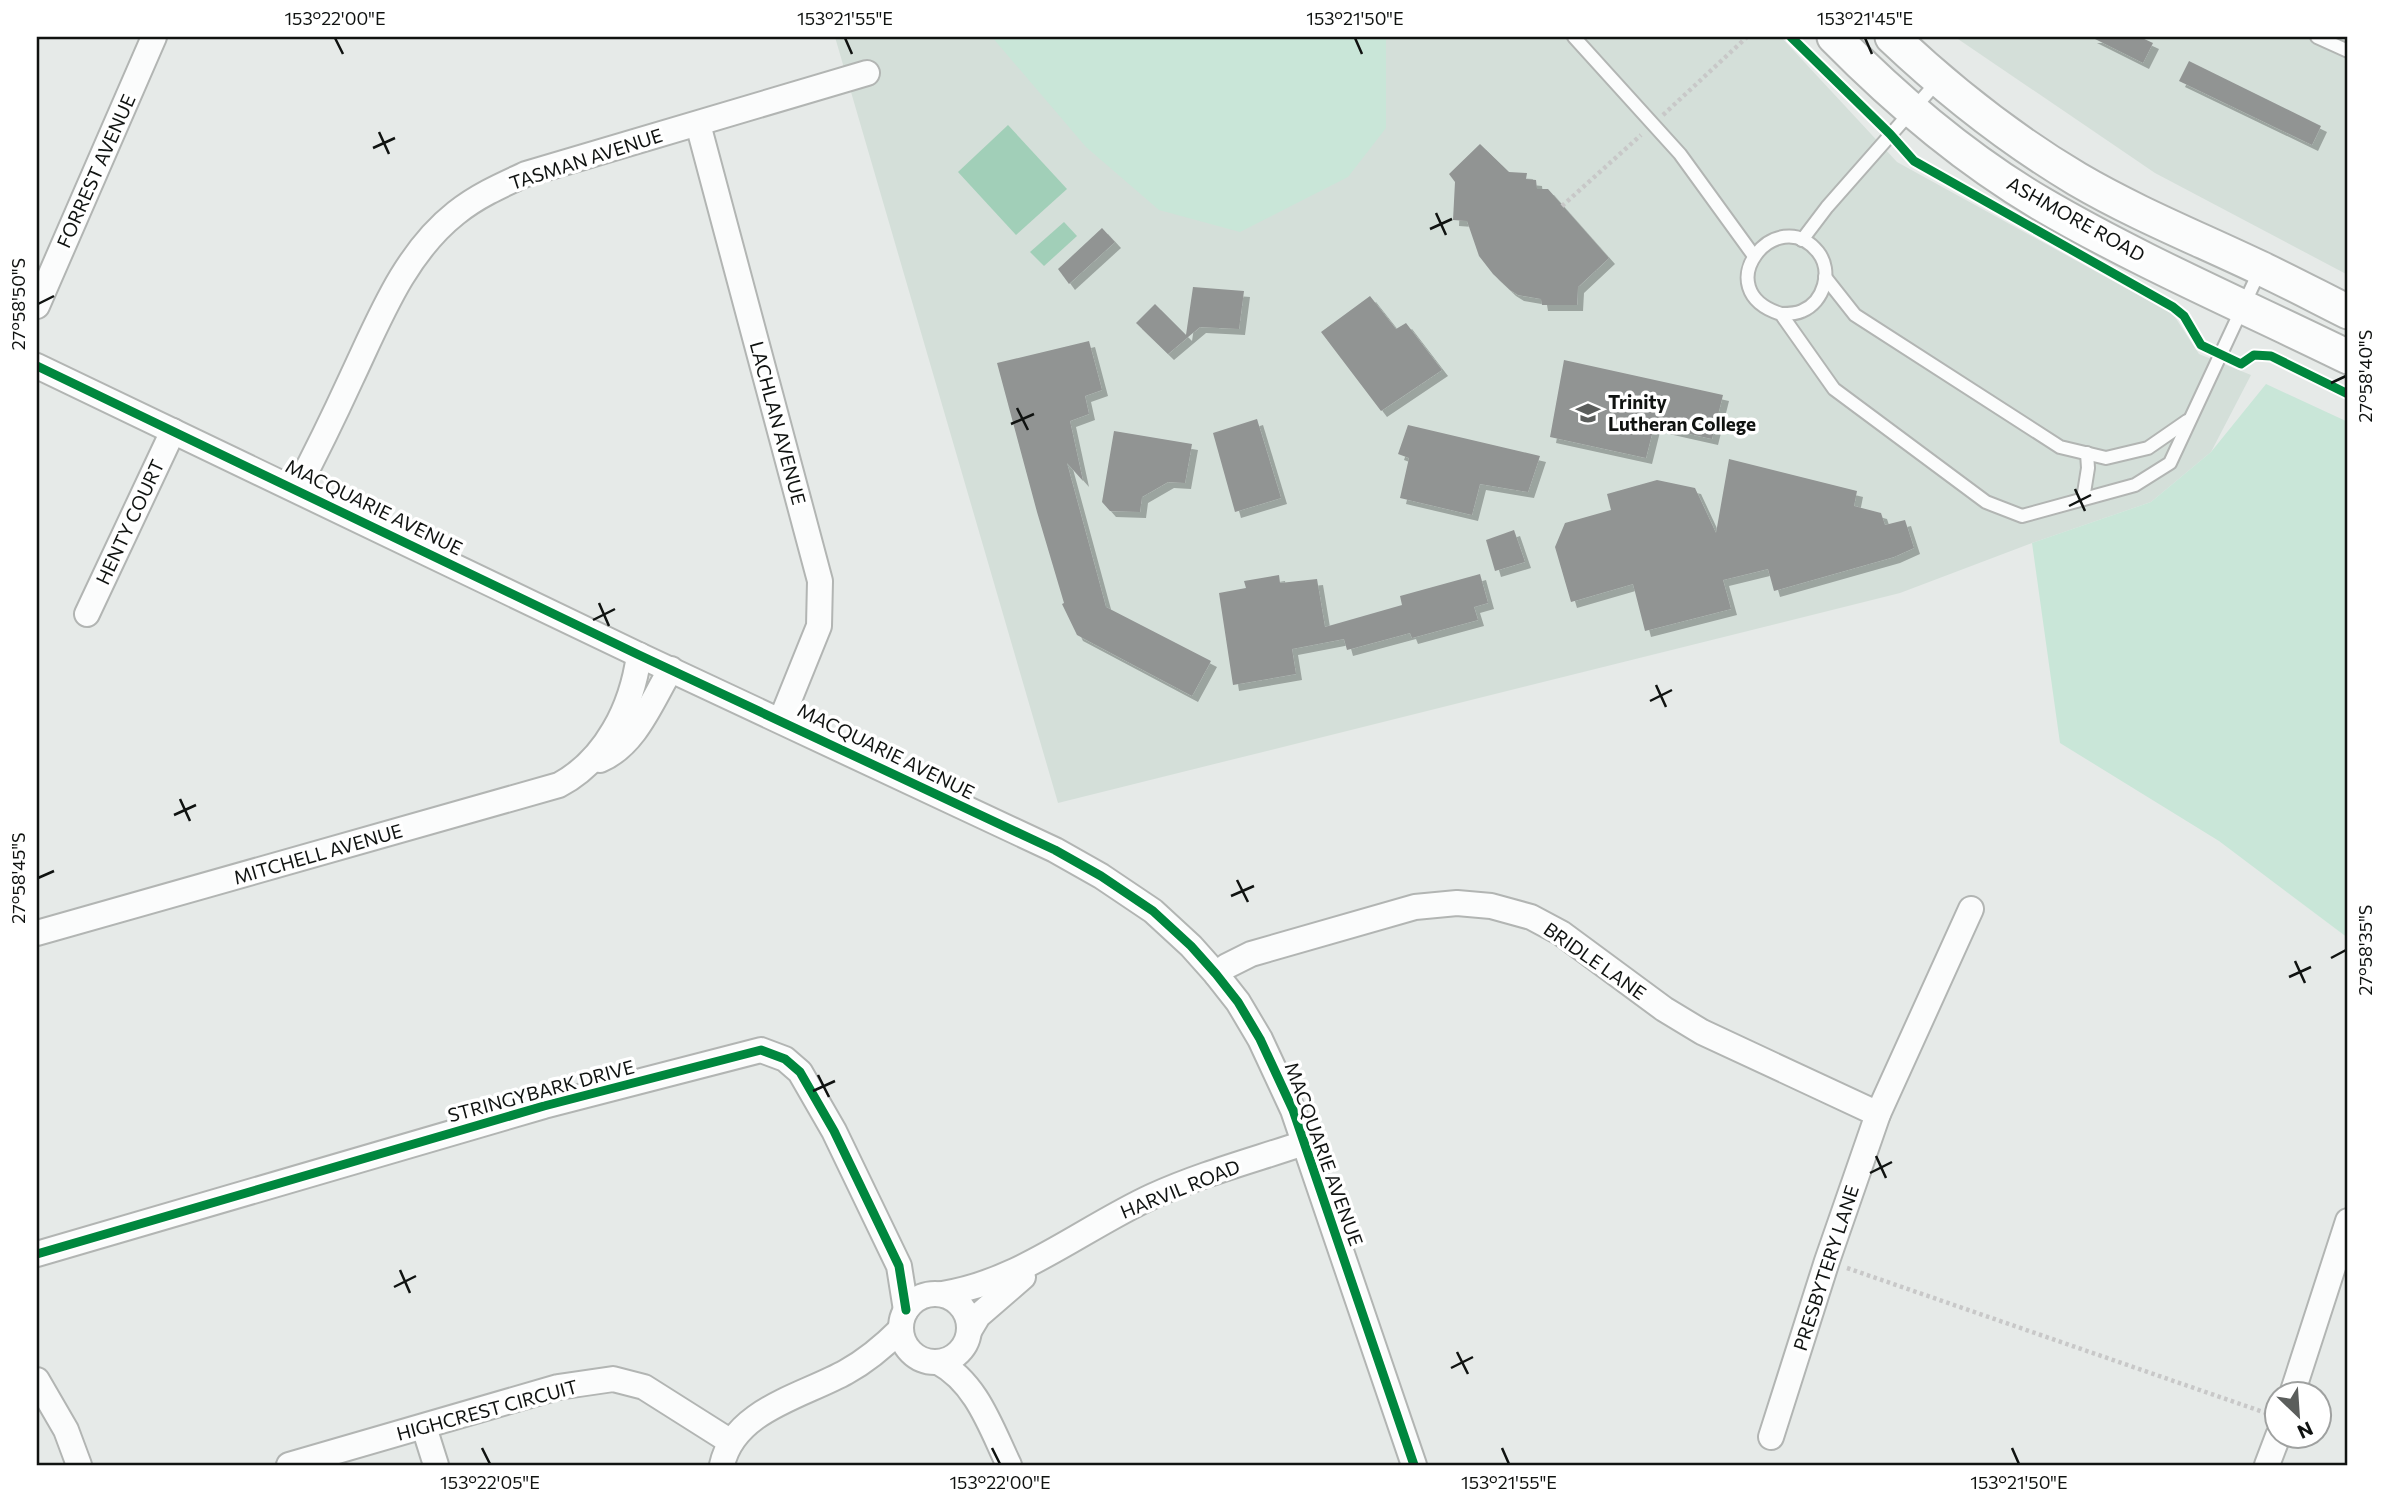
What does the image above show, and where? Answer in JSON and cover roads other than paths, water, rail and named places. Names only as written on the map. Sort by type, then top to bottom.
[{"type":"main road","name":"ASHMORE ROAD","points":[[1834,37],[1912,110],[1972,157],[2039,202],[2108,240],[2348,357]]},
{"type":"main road","name":"ASHMORE ROAD","points":[[1892,37],[1970,105],[2034,152],[2078,179],[2142,214],[2348,312]]},
{"type":"street","name":"FORREST AVENUE","points":[[37,306],[154,37]]},
{"type":"street","name":"TASMAN AVENUE","points":[[297,489],[408,265],[432,235],[456,213],[487,192],[526,174],[867,73]]},
{"type":"street","name":"LACHLAN AVENUE","points":[[698,124],[820,581],[819,626],[781,720]]},
{"type":"street","name":"MACQUARIE AVENUE","points":[[37,366],[639,655],[1055,850],[1101,876],[1153,911],[1191,946],[1238,1002],[1277,1072],[1304,1143],[1414,1465]]},
{"type":"street","name":"HENTY COURT","points":[[87,614],[173,431]]},
{"type":"street","name":"MITCHELL AVENUE","points":[[593,762],[606,744],[628,700],[639,655]]},
{"type":"street","name":"MITCHELL AVENUE","points":[[37,933],[543,791],[575,776],[628,741],[671,669]]},
{"type":"street","name":"BRIDLE LANE","points":[[1216,974],[1251,954],[1415,907],[1457,903],[1491,906],[1531,917],[1561,933],[1664,1009],[1702,1032],[1878,1114]]},
{"type":"street","name":"PRESBYTERY LANE","points":[[1771,1437],[1827,1261],[1878,1114],[1971,909]]},
{"type":"street","name":"STRINGYBARK DRIVE","points":[[37,1254],[544,1106],[761,1050],[785,1059],[800,1072],[834,1132],[899,1266],[903,1319]]},
{"type":"street","name":"HARVIL ROAD","points":[[937,1294],[990,1283],[1155,1195],[1304,1143]]},
{"type":"street","points":[[2297,1380],[2342,1259],[2348,1221]]},
{"type":"street","name":"HARVIL ROAD","points":[[968,1336],[978,1316],[1062,1246]]},
{"type":"street","name":"STRINGYBARK DRIVE","points":[[899,1266],[937,1294]]},
{"type":"street","points":[[722,1465],[731,1442],[738,1433],[765,1412],[847,1371],[888,1342],[914,1301],[937,1294],[960,1303],[966,1311],[968,1364],[975,1395],[1009,1465]]},
{"type":"street","points":[[903,1319],[903,1339],[914,1354],[921,1359],[939,1362],[955,1372],[975,1395]]},
{"type":"street","points":[[939,1362],[954,1356],[962,1349],[968,1336]]},
{"type":"street","points":[[847,1371],[914,1354]]},
{"type":"street","name":"HIGHCREST CIRCUIT","points":[[289,1465],[558,1387],[614,1379],[644,1387],[731,1442]]},
{"type":"street","points":[[37,1380],[65,1430],[79,1465]]},
{"type":"street","points":[[424,1427],[436,1465]]},
{"type":"lane","points":[[1574,37],[1688,164],[1754,256]]},
{"type":"lane","points":[[2317,37],[2348,51]]},
{"type":"lane","points":[[1802,240],[1827,207],[1939,79]]},
{"type":"lane","points":[[1778,238],[1802,240],[1817,251],[1824,263],[1825,276],[1819,297],[1800,312],[1781,314],[1760,305],[1752,294],[1747,275],[1754,256],[1760,247],[1778,238]]},
{"type":"lane","points":[[1781,314],[1834,389],[1986,502],[2022,516],[2135,485],[2170,463],[2260,268]]},
{"type":"lane","points":[[1825,276],[1855,316],[2060,447],[2106,458],[2148,448],[2188,420]]},
{"type":"lane","points":[[2083,499],[2088,468],[2087,453]]},
{"type":"place","name":"Trinity Lutheran College","points":[[1588,413]]}]
